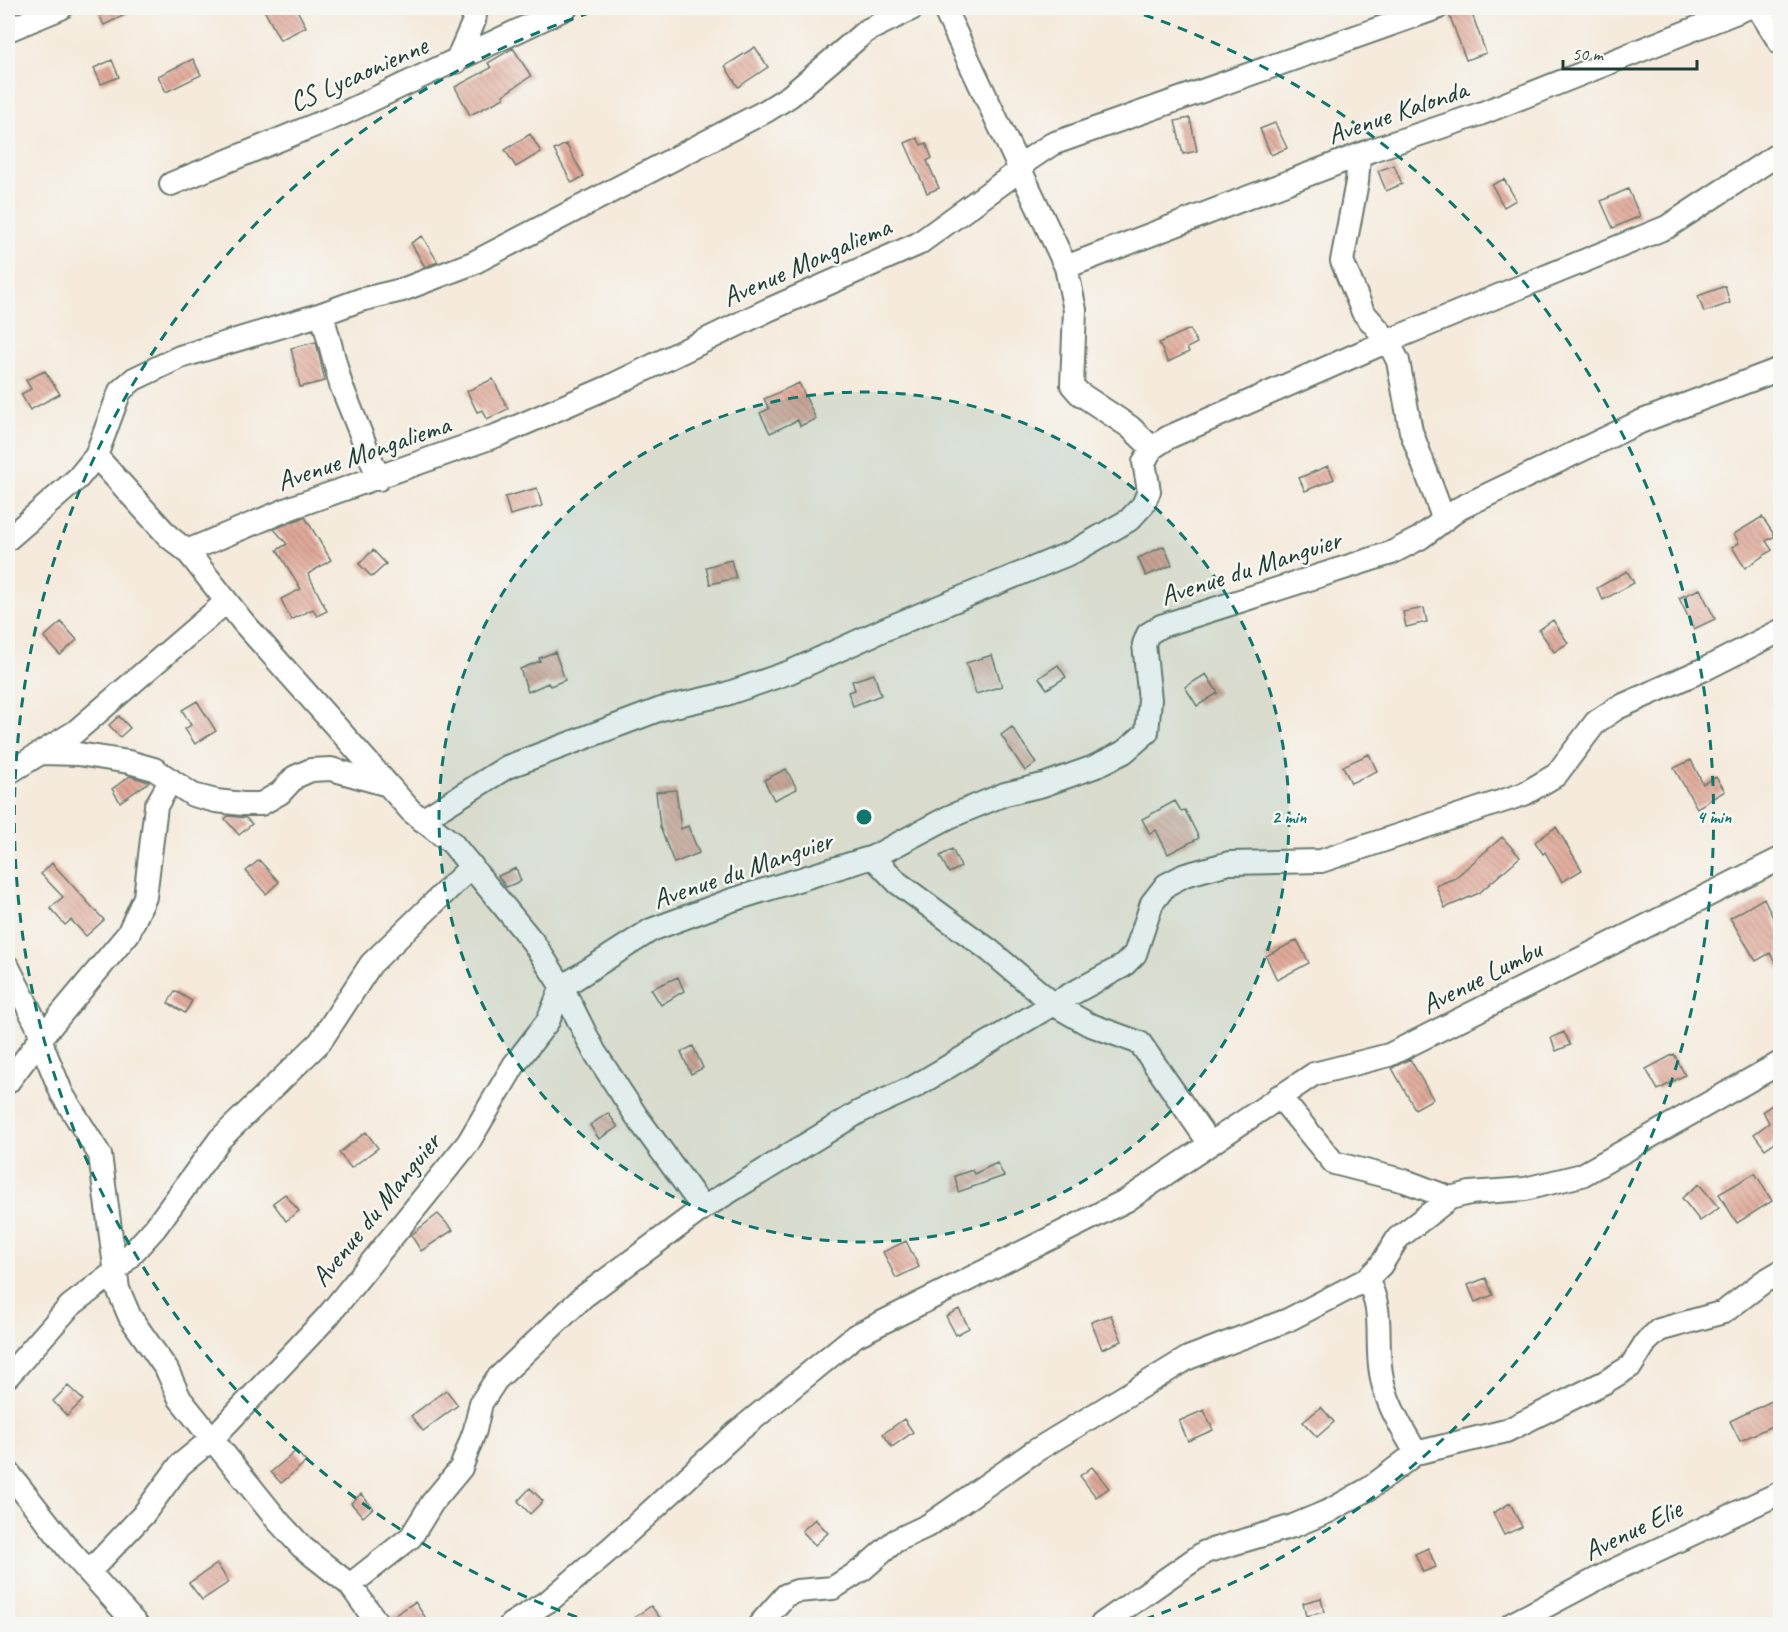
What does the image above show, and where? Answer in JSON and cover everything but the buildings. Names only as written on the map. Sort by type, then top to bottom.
[{"type":"street","points":[[8,30],[61,8]]},
{"type":"street","points":[[456,62],[474,21],[476,8]]},
{"type":"street","name":"CS Lycaonienne","points":[[171,184],[342,114],[566,8]]},
{"type":"street","points":[[8,539],[78,478],[96,456],[120,391],[134,379],[180,357],[432,279],[554,222],[626,182],[766,111],[790,96],[866,31],[913,8]]},
{"type":"street","points":[[944,8],[1066,267],[1075,310],[1072,385],[1079,393],[1130,426],[1152,448]]},
{"type":"street","name":"Avenue Mongaliema","points":[[188,551],[293,507],[379,479],[498,435],[601,391],[768,310],[918,244],[1052,144],[1437,8]]},
{"type":"street","name":"Avenue Kalonda","points":[[1066,267],[1359,156],[1480,114],[1748,8]]},
{"type":"street","points":[[1758,8],[1780,43]]},
{"type":"street","points":[[422,820],[507,767],[661,709],[726,694],[790,672],[883,630],[1072,552],[1129,520],[1143,505],[1149,491],[1144,462],[1152,448],[1169,437],[1388,341],[1667,227],[1780,153]]},
{"type":"street","points":[[1359,156],[1357,182],[1342,261],[1363,312],[1388,341],[1398,361],[1411,432],[1444,520]]},
{"type":"street","points":[[322,314],[341,385],[379,479]]},
{"type":"street","name":"Avenue du Manguier","points":[[90,1571],[143,1515],[180,1465],[213,1438],[328,1316],[468,1143],[514,1065],[548,1021],[562,987],[651,930],[732,900],[873,857],[958,813],[1005,794],[1043,785],[1094,767],[1124,752],[1147,732],[1150,700],[1144,644],[1148,634],[1161,626],[1391,553],[1420,538],[1460,508],[1640,422],[1780,369]]},
{"type":"street","points":[[96,456],[170,537],[188,551],[226,602],[388,785],[422,820],[444,835],[472,866],[533,942],[562,987],[594,1051],[637,1117],[703,1208]]},
{"type":"street","points":[[8,773],[75,732],[226,602]]},
{"type":"street","points":[[350,1585],[411,1537],[432,1503],[461,1468],[475,1430],[481,1403],[496,1380],[583,1297],[703,1208],[859,1112],[914,1087],[1053,1004],[1123,966],[1135,954],[1152,903],[1166,885],[1185,876],[1229,863],[1321,861],[1524,794],[1556,775],[1596,722],[1617,708],[1707,668],[1780,631]]},
{"type":"street","points":[[42,753],[78,754],[129,762],[154,769],[193,795],[243,804],[261,804],[280,793],[296,777],[311,770],[331,769],[388,785]]},
{"type":"street","points":[[8,1082],[40,1038],[128,934],[145,897],[156,806],[171,780]]},
{"type":"street","points":[[873,857],[898,883],[989,950],[1053,1004],[1088,1024],[1140,1043],[1210,1144]]},
{"type":"street","name":"Avenue Lumbu","points":[[512,1624],[550,1600],[610,1549],[736,1433],[855,1336],[1127,1200],[1314,1074],[1389,1055],[1780,859]]},
{"type":"street","points":[[8,1376],[70,1306],[116,1271],[155,1228],[220,1139],[320,1042],[371,964],[472,866]]},
{"type":"street","points":[[8,967],[17,1003],[40,1038],[62,1094],[100,1155],[118,1289],[130,1317],[166,1370],[180,1399],[278,1521],[302,1547],[350,1585],[378,1624]]},
{"type":"street","points":[[760,1624],[786,1595],[797,1591],[833,1588],[863,1569],[895,1541],[929,1526],[1035,1451],[1188,1358],[1288,1320],[1367,1279],[1381,1265],[1398,1238],[1450,1198],[1470,1193],[1525,1189],[1582,1175],[1780,1063]]},
{"type":"street","points":[[1279,1096],[1334,1163],[1405,1181],[1450,1198]]},
{"type":"street","points":[[1102,1624],[1205,1552],[1293,1526],[1329,1511],[1370,1488],[1416,1453],[1506,1431],[1605,1382],[1631,1366],[1646,1342],[1659,1330],[1724,1312],[1780,1272]]},
{"type":"street","points":[[1367,1279],[1379,1306],[1380,1373],[1386,1397],[1416,1453]]},
{"type":"street","points":[[8,1472],[70,1551],[136,1624]]},
{"type":"street","name":"Avenue Elie","points":[[1512,1624],[1612,1571],[1780,1493]]}]
